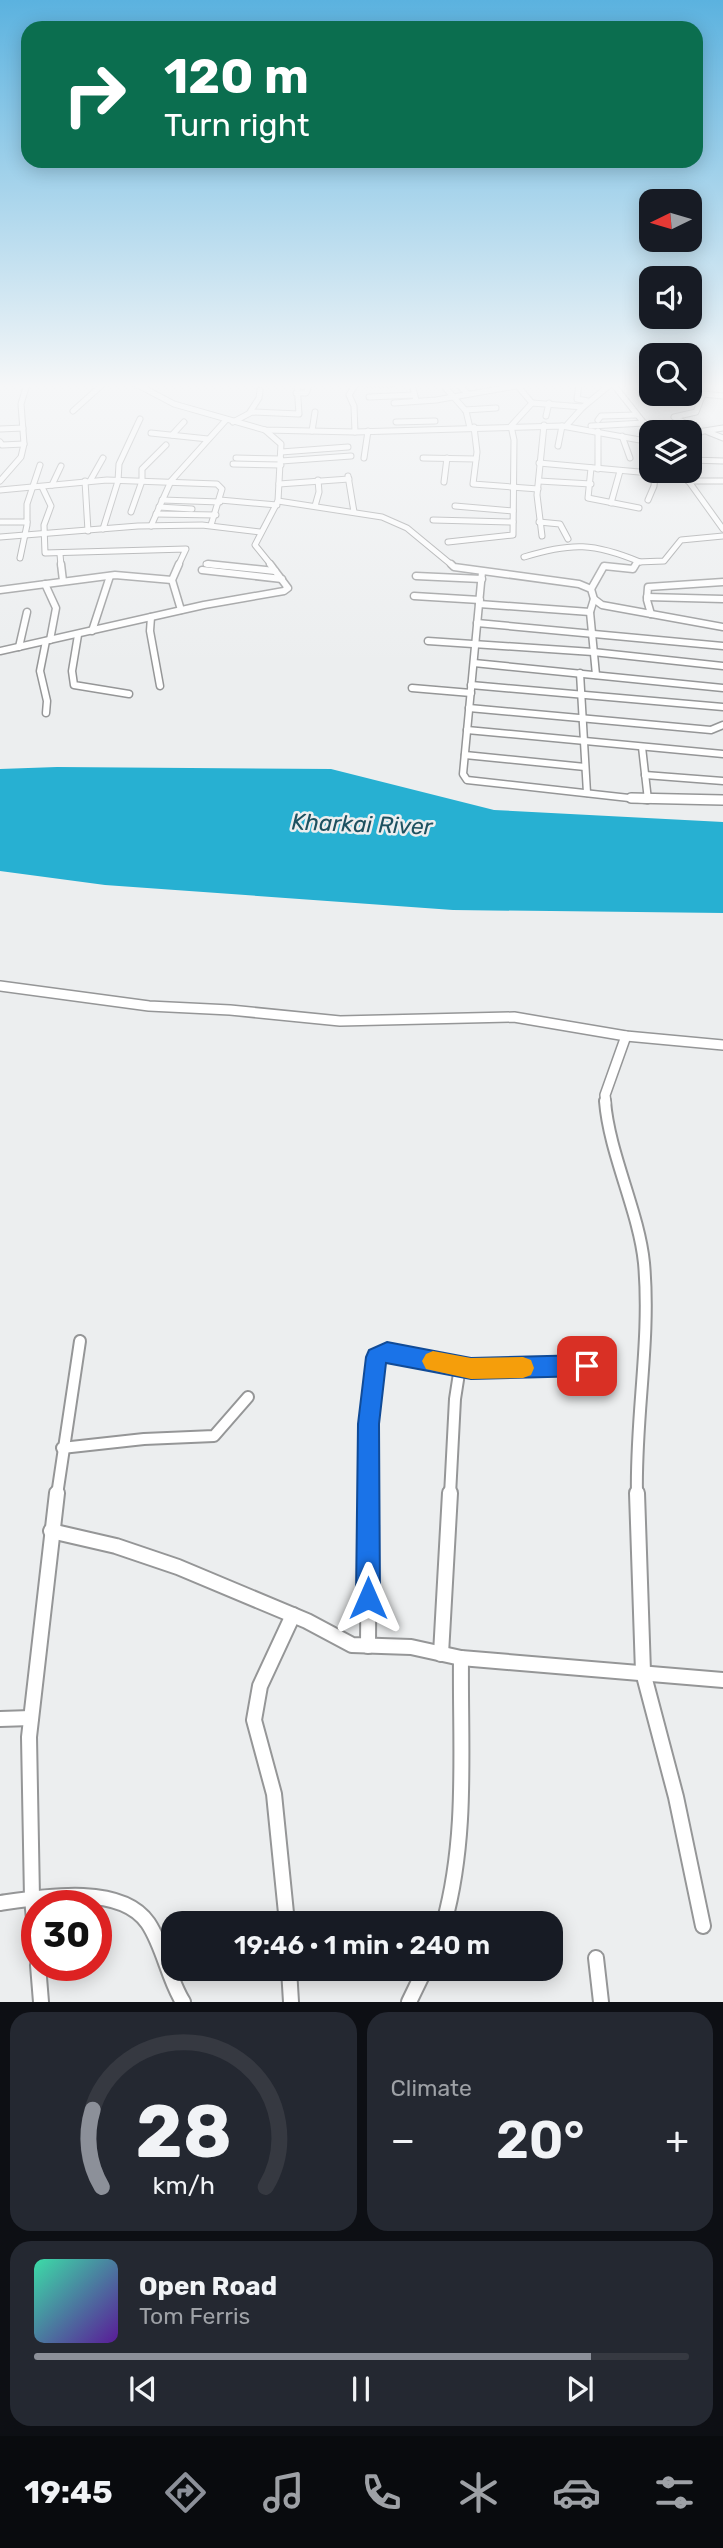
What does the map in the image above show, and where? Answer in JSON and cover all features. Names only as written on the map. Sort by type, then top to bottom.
[{"type":"street","points":[[20,558],[27,522],[26,510],[36,477]]},
{"type":"street","points":[[52,485],[56,477]]},
{"type":"street","points":[[88,531],[88,481],[90,477]]},
{"type":"street","points":[[103,529],[118,477]]},
{"type":"street","points":[[131,512],[143,477]]},
{"type":"street","points":[[151,526],[174,477]]},
{"type":"street","points":[[0,651],[181,610],[284,591],[288,588],[255,545],[278,503],[280,477]]},
{"type":"street","points":[[279,484],[345,477]]},
{"type":"street","points":[[349,477],[354,512]]},
{"type":"street","points":[[444,482],[445,477]]},
{"type":"street","points":[[474,477],[473,484],[538,489]]},
{"type":"street","points":[[448,542],[512,536],[515,477]]},
{"type":"street","points":[[539,477],[539,522],[542,536]]},
{"type":"street","points":[[590,477],[589,498],[639,508]]},
{"type":"street","points":[[611,503],[618,477]]},
{"type":"street","points":[[702,478],[723,481]]},
{"type":"street","points":[[315,506],[319,492],[318,480]]},
{"type":"street","points":[[0,490],[88,481],[218,484],[222,489],[220,501],[211,525]]},
{"type":"street","points":[[539,481],[590,484]]},
{"type":"street","points":[[648,500],[654,483]]},
{"type":"street","points":[[689,483],[723,529]]},
{"type":"street","points":[[42,486],[51,506],[45,522],[45,553],[136,548],[186,549],[172,580],[181,610]]},
{"type":"street","points":[[162,500],[278,503],[354,512],[395,522],[454,567],[482,575]]},
{"type":"street","points":[[454,506],[513,511]]},
{"type":"street","points":[[158,510],[217,513]]},
{"type":"street","points":[[433,520],[513,522]]},
{"type":"street","points":[[457,521],[468,540]]},
{"type":"street","points":[[0,522],[27,522]]},
{"type":"street","points":[[539,522],[560,524],[568,539]]},
{"type":"street","points":[[0,537],[151,526],[211,525],[260,532]]},
{"type":"street","points":[[524,558],[553,548],[588,544],[600,545],[640,562],[668,560],[681,540],[723,536]]},
{"type":"street","points":[[60,554],[63,581]]},
{"type":"street","points":[[596,675],[590,612],[594,599],[591,589],[604,566],[633,569],[640,562]]},
{"type":"street","points":[[275,571],[204,567],[233,575],[246,573],[282,579]]},
{"type":"street","points":[[482,575],[463,774],[467,780],[648,800],[723,800]]},
{"type":"street","points":[[416,576],[482,575],[579,584],[591,589]]},
{"type":"street","points":[[0,590],[110,576],[172,580]]},
{"type":"street","points":[[92,631],[110,576]]},
{"type":"street","points":[[651,614],[646,588],[723,582]]},
{"type":"street","points":[[45,584],[56,608],[40,671],[47,713]]},
{"type":"street","points":[[414,596],[590,612]]},
{"type":"street","points":[[647,597],[723,599]]},
{"type":"street","points":[[594,599],[602,605],[722,628]]},
{"type":"street","points":[[19,647],[27,612]]},
{"type":"street","points":[[151,617],[150,631],[160,686]]},
{"type":"street","points":[[477,623],[723,646]]},
{"type":"street","points":[[78,635],[73,683],[76,686],[129,694]]},
{"type":"street","points":[[428,640],[593,652],[723,666]]},
{"type":"street","points":[[474,663],[723,688]]},
{"type":"street","points":[[580,673],[587,793]]},
{"type":"street","points":[[412,688],[580,695],[723,707]]},
{"type":"street","points":[[469,708],[711,730],[723,725]]},
{"type":"street","points":[[467,730],[723,754]]},
{"type":"street","points":[[642,747],[648,800]]},
{"type":"street","points":[[465,755],[585,767]]},
{"type":"street","points":[[645,775],[723,781]]},
{"type":"street","points":[[0,986],[149,1006],[230,1010],[340,1021],[514,1017],[626,1036],[723,1045]]},
{"type":"street","points":[[626,1036],[605,1095],[606,1110],[644,1262],[644,1322],[635,1455],[643,1672],[676,1797],[702,1926]]},
{"type":"street","points":[[32,1890],[31,1718],[51,1531],[79,1341]]},
{"type":"street","points":[[368,1646],[369,1424],[376,1357],[387,1352],[460,1367],[587,1366]]},
{"type":"street","points":[[441,1654],[455,1399],[460,1367]]},
{"type":"street","points":[[62,1448],[144,1439],[214,1436],[248,1397]]},
{"type":"street","points":[[51,1531],[108,1542],[190,1572],[317,1625],[343,1643],[411,1647],[461,1658],[723,1680]]},
{"type":"street","points":[[286,1911],[284,1866],[273,1792],[254,1713],[257,1695],[293,1615]]},
{"type":"street","points":[[447,1911],[456,1877],[463,1807],[461,1658]]},
{"type":"street","points":[[0,1719],[31,1718]]},
{"type":"street","points":[[0,1903],[21,1900]]},
{"type":"street","points":[[112,1903],[136,1909],[148,1922],[172,1986],[183,2002]]},
{"type":"street","points":[[596,1958],[601,2002]]},
{"type":"street","points":[[39,1981],[41,2002]]},
{"type":"street","points":[[289,1981],[290,2002]]},
{"type":"street","points":[[409,2002],[419,1981]]},
{"type":"water","name":"Kharkai River","points":[[0,769],[331,769],[494,810],[723,822],[723,913],[453,910],[105,885],[0,871]]},
{"type":"slow traffic","points":[[433,1361],[471,1368],[523,1368]]},
{"type":"route","points":[[368,1598],[369,1424],[376,1357],[387,1352],[460,1367],[484,1369],[587,1366]]}]
